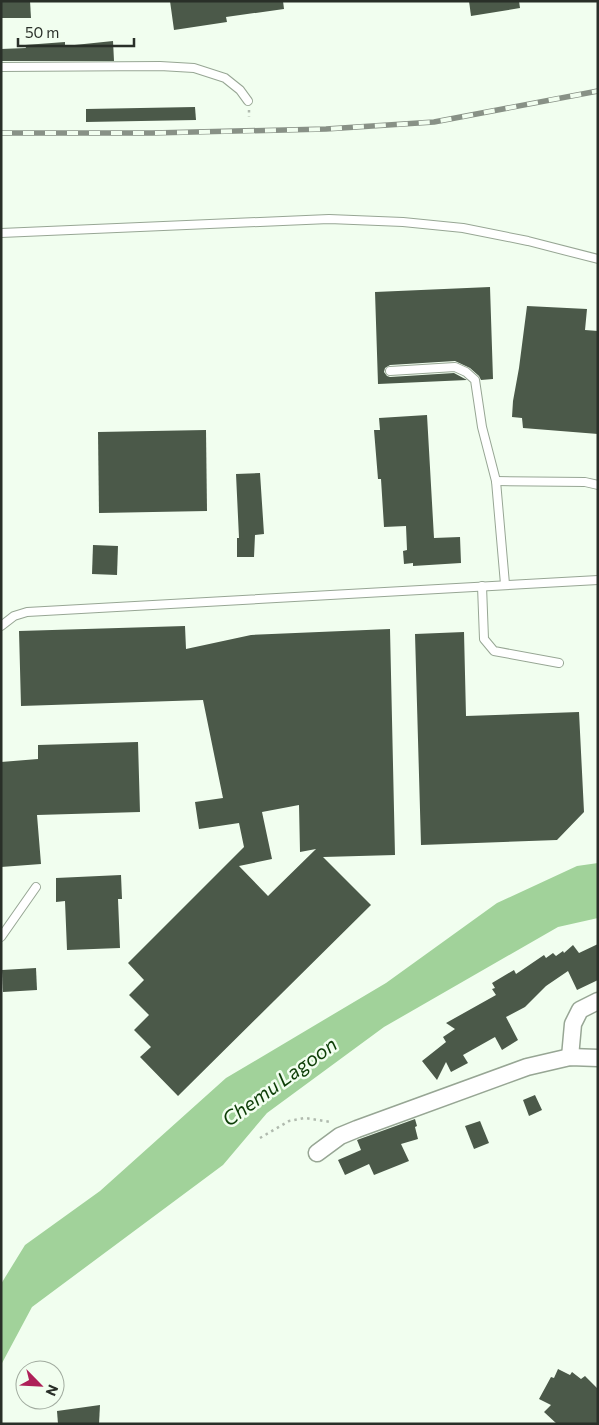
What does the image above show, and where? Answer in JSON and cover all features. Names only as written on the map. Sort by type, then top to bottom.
[{"type":"street","points":[[570,1057],[573,1024],[580,1010],[598,1001]]},
{"type":"street","points":[[317,1153],[340,1136],[527,1067],[570,1057],[598,1058]]},
{"type":"lane","points":[[1,66],[150,66],[194,68],[225,78],[240,90],[248,101]]},
{"type":"lane","points":[[1,234],[329,219],[403,222],[463,228],[528,241],[598,259]]},
{"type":"lane","points":[[390,370],[455,366],[475,380],[482,427],[496,481],[505,584]]},
{"type":"lane","points":[[496,481],[585,482],[598,485]]},
{"type":"lane","points":[[1,626],[14,616],[27,612],[598,580]]},
{"type":"lane","points":[[482,586],[484,639],[488,645],[494,651],[559,663]]},
{"type":"lane","points":[[1,937],[36,887]]},
{"type":"path","points":[[260,1138],[289,1121],[306,1118],[336,1123]]},
{"type":"water","name":"Chemu Lagoon","points":[[598,863],[598,918],[558,927],[384,1027],[267,1113],[223,1165],[32,1307],[1,1365],[1,1284],[25,1245],[100,1191],[226,1078],[386,983],[497,903],[577,866]]},
{"type":"building","points":[[1,1],[30,1],[31,18],[1,18]]},
{"type":"building","points":[[170,1],[283,1],[284,9],[226,17],[227,22],[174,30]]},
{"type":"building","points":[[469,1],[519,1],[520,8],[471,16]]},
{"type":"building","points":[[113,41],[114,61],[1,61],[1,49],[26,48],[25,45],[65,42],[65,46]]},
{"type":"building","points":[[195,107],[196,120],[86,122],[86,109]]},
{"type":"building","points":[[490,287],[493,379],[481,380],[470,368],[455,361],[390,365],[385,368],[384,372],[390,377],[454,373],[467,380],[378,384],[375,292]]},
{"type":"building","points":[[527,306],[587,309],[585,330],[598,331],[598,434],[523,428],[522,418],[512,417]]},
{"type":"building","points":[[427,415],[434,538],[460,537],[461,563],[413,566],[413,563],[404,564],[403,551],[407,550],[406,526],[384,527],[381,479],[378,479],[374,430],[380,430],[379,418]]},
{"type":"building","points":[[206,430],[207,511],[99,513],[98,432]]},
{"type":"building","points":[[260,473],[264,534],[255,535],[254,557],[237,557],[237,538],[239,538],[236,474]]},
{"type":"building","points":[[93,545],[118,546],[117,575],[92,574]]},
{"type":"building","points":[[185,626],[186,649],[251,635],[390,629],[395,855],[323,857],[371,905],[178,1096],[140,1057],[151,1047],[134,1030],[149,1015],[129,995],[144,980],[128,963],[244,847],[239,823],[199,829],[195,802],[223,798],[203,700],[21,706],[19,631]],"holes":[[[299,805],[300,852],[316,849],[268,896],[239,866],[272,859],[262,812]]]},
{"type":"building","points":[[464,632],[466,716],[579,712],[584,812],[557,840],[421,845],[415,634]]},
{"type":"building","points":[[138,742],[140,812],[37,815],[41,864],[1,867],[1,762],[38,759],[38,745]]},
{"type":"building","points":[[121,875],[122,899],[118,899],[120,948],[67,950],[65,901],[56,902],[56,878]]},
{"type":"building","points":[[598,944],[598,980],[577,990],[568,971],[546,986],[525,1007],[506,1017],[518,1040],[502,1050],[495,1037],[463,1055],[468,1063],[451,1072],[446,1062],[437,1080],[422,1061],[446,1042],[443,1037],[455,1029],[446,1023],[496,995],[492,989],[495,988],[492,983],[514,970],[516,974],[544,955],[546,958],[553,953],[556,956],[563,951],[564,953],[573,945],[579,953]]},
{"type":"building","points":[[36,968],[37,990],[3,992],[2,970]]},
{"type":"building","points":[[535,1095],[542,1110],[529,1116],[523,1100]]},
{"type":"building","points":[[415,1119],[418,1139],[401,1144],[409,1161],[374,1175],[369,1164],[345,1175],[338,1160],[361,1150],[357,1140]]},
{"type":"building","points":[[480,1121],[489,1143],[474,1149],[465,1126]]},
{"type":"building","points":[[558,1369],[570,1375],[572,1372],[581,1379],[585,1376],[598,1389],[598,1424],[557,1424],[544,1412],[551,1405],[539,1399],[551,1377],[554,1378]]},
{"type":"building","points":[[100,1405],[99,1424],[58,1424],[57,1411]]},
{"type":"railway","points":[[1,133],[152,133],[326,129],[434,122],[598,91]]}]
